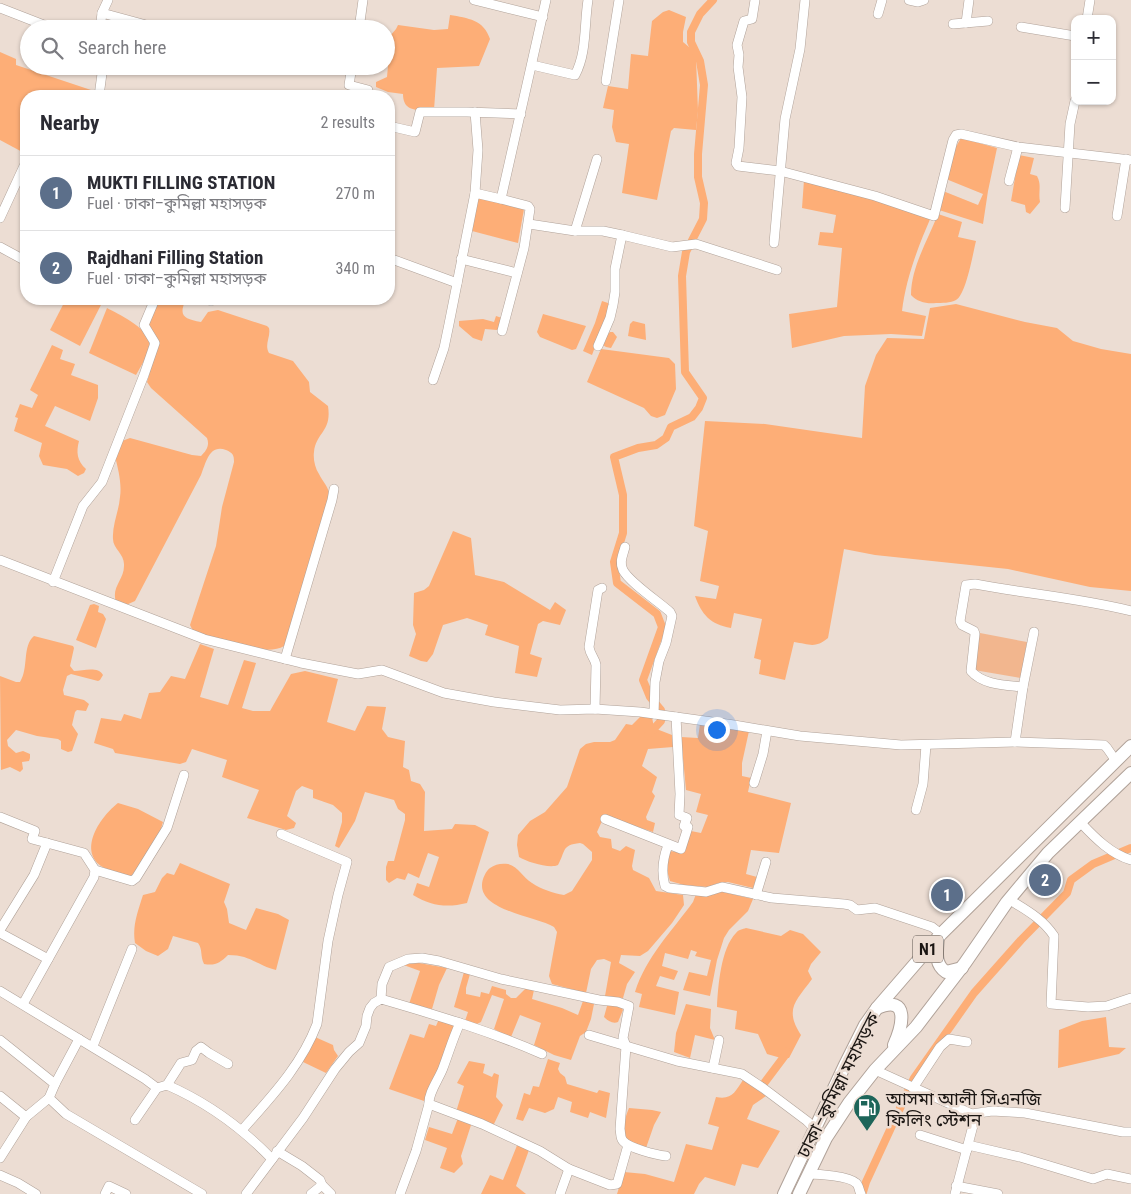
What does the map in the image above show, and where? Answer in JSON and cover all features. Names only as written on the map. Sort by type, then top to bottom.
[{"type":"highway","name":"ঢাকা–কুমিল্লা মহাসড়ক","points":[[784,1194],[865,1024],[876,1008],[940,936],[1131,746]]},
{"type":"highway","name":"ঢাকা–কুমিল্লা মহাসড়ক","points":[[799,1194],[826,1138],[875,1070],[916,1027],[962,968],[1010,900],[1048,853],[1131,773]]},
{"type":"highway","points":[[1081,823],[1131,777]]},
{"type":"highway","points":[[940,936],[937,955],[940,967],[946,972],[962,968]]},
{"type":"highway","points":[[876,1008],[891,1005],[901,1012],[901,1026],[890,1053]]},
{"type":"street","points":[[101,20],[108,0]]},
{"type":"street","points":[[360,20],[363,0]]},
{"type":"street","points":[[474,0],[543,17]]},
{"type":"street","points":[[501,199],[546,0]]},
{"type":"street","points":[[532,65],[575,76],[581,63],[584,48],[588,0]]},
{"type":"street","points":[[606,81],[619,0]]},
{"type":"street","points":[[755,0],[752,19],[744,21],[737,46],[740,55],[738,67],[742,97],[740,140],[736,163],[738,166],[780,171],[875,196],[934,216],[953,140],[956,135],[961,134],[1018,147],[1129,160],[1117,216]]},
{"type":"street","points":[[774,243],[785,120],[800,49],[805,0]]},
{"type":"street","points":[[878,14],[882,0]]},
{"type":"street","points":[[909,0],[918,2],[924,0]]},
{"type":"street","points":[[966,22],[969,0]]},
{"type":"street","points":[[1088,15],[1090,0]]},
{"type":"street","points":[[0,8],[31,20]]},
{"type":"street","points":[[102,13],[128,20]]},
{"type":"street","points":[[953,24],[966,22],[971,24],[988,21]]},
{"type":"street","points":[[1021,27],[1071,35]]},
{"type":"street","points":[[100,90],[102,75]]},
{"type":"street","points":[[351,75],[349,85],[368,90]]},
{"type":"street","points":[[1065,208],[1070,124],[1074,105]]},
{"type":"street","points":[[395,127],[415,132],[420,112],[521,114]]},
{"type":"street","points":[[433,380],[444,348],[475,193],[478,150],[475,112]]},
{"type":"street","points":[[1010,181],[1018,147]]},
{"type":"street","points":[[575,232],[597,159]]},
{"type":"street","points":[[0,218],[20,175]]},
{"type":"street","points":[[475,193],[528,206],[530,209],[529,224],[502,330]]},
{"type":"street","points":[[529,224],[575,232],[603,232],[679,247],[696,244],[778,270]]},
{"type":"street","points":[[598,346],[610,318],[613,305],[615,268],[622,235]]},
{"type":"street","points":[[0,248],[20,258]]},
{"type":"street","points":[[461,259],[517,273]]},
{"type":"street","points":[[395,260],[457,284]]},
{"type":"street","points":[[53,582],[83,506],[102,482],[144,375],[155,343],[144,325],[152,305]]},
{"type":"street","points":[[285,659],[334,489]]},
{"type":"street","points":[[625,547],[621,560],[623,570],[631,580],[670,612],[672,616],[666,643],[658,661],[654,714]]},
{"type":"street","points":[[0,560],[204,639],[285,659],[358,674],[382,670],[444,693],[494,702],[560,710],[595,709],[654,714],[800,736],[856,742],[902,745],[1016,742],[1104,745],[1116,761]]},
{"type":"street","points":[[1023,688],[984,681],[971,671],[975,634],[974,631],[962,625],[960,621],[966,585],[974,584],[1060,597],[1131,611]]},
{"type":"street","points":[[595,709],[596,665],[590,653],[590,647],[598,590],[602,588]]},
{"type":"street","points":[[1016,742],[1023,688],[1034,632]]},
{"type":"street","points":[[605,818],[681,849],[688,827],[684,826],[686,818],[679,815],[680,794],[676,717]]},
{"type":"street","points":[[754,783],[763,754],[767,730]]},
{"type":"street","points":[[916,810],[923,784],[926,745]]},
{"type":"street","points":[[0,817],[35,831],[32,839],[84,853],[95,870],[132,881],[136,878],[166,828],[184,775]]},
{"type":"street","points":[[1081,823],[1108,848],[1127,859]]},
{"type":"street","points":[[242,1130],[294,1068],[312,1037],[317,1024],[329,933],[347,862],[281,834]]},
{"type":"street","points":[[47,843],[34,876],[0,931],[48,959]]},
{"type":"street","points":[[668,845],[663,864],[664,886],[679,890],[706,892],[722,887],[756,896],[850,905],[856,910],[876,908],[932,927],[940,936]]},
{"type":"street","points":[[756,896],[766,862]]},
{"type":"street","points":[[22,1004],[94,877],[95,870]]},
{"type":"street","points":[[1010,900],[1031,912],[1048,927],[1054,936],[1051,1004],[1088,1007],[1107,1006],[1131,998]]},
{"type":"street","points":[[93,1046],[132,949]]},
{"type":"street","points":[[381,1000],[382,984],[389,967],[408,959],[422,958],[501,979],[599,1000],[625,1003],[629,1006],[622,1038],[626,1046],[621,1138],[628,1145],[655,1155],[666,1156]]},
{"type":"street","points":[[0,991],[93,1046],[157,1088]]},
{"type":"street","points":[[246,1194],[303,1118],[335,1069],[349,1052],[360,1043],[370,1008],[374,1003],[381,1000],[460,1023],[506,1038],[542,1054]]},
{"type":"street","points":[[400,1194],[416,1151],[430,1098],[460,1023]]},
{"type":"street","points":[[589,1035],[677,1061],[742,1074],[807,1121],[815,1129]]},
{"type":"street","points":[[0,1158],[26,1117],[49,1098],[64,1065],[79,1039]]},
{"type":"street","points":[[914,1088],[940,1046],[949,1039],[967,1042]]},
{"type":"street","points":[[0,1040],[56,1084]]},
{"type":"street","points":[[713,1068],[718,1040]]},
{"type":"street","points":[[135,1120],[157,1088],[167,1085],[181,1063],[192,1060],[196,1051],[201,1047],[228,1064]]},
{"type":"street","points":[[875,1070],[972,1114],[992,1111],[1025,1114],[1131,1132]]},
{"type":"street","points":[[167,1085],[211,1109],[275,1155],[302,1166],[320,1180],[331,1194]]},
{"type":"street","points":[[0,1096],[26,1117]]},
{"type":"street","points":[[49,1098],[66,1114],[199,1193]]},
{"type":"street","points":[[429,1104],[482,1124],[548,1155],[569,1169],[610,1185],[617,1184],[628,1145]]},
{"type":"street","points":[[972,1114],[975,1118],[955,1190],[998,1194]]},
{"type":"street","points":[[920,1135],[968,1148],[1020,1157],[1093,1179],[1107,1174],[1131,1179]]},
{"type":"street","points":[[560,1194],[569,1169]]},
{"type":"street","points":[[808,1174],[826,1174],[854,1181],[858,1185],[860,1192]]},
{"type":"street","points":[[0,1175],[36,1194]]},
{"type":"street","points":[[311,1194],[322,1184]]},
{"type":"street","points":[[105,1194],[109,1186],[126,1194]]},
{"type":"shaded area","points":[[669,10],[686,17],[683,42],[695,52],[698,111],[696,130],[674,128],[671,131],[657,200],[622,193],[629,144],[616,142],[612,127],[614,110],[603,108],[608,86],[628,89],[631,54],[648,56],[652,21],[663,12]]},
{"type":"shaded area","points":[[450,15],[469,19],[484,28],[490,39],[479,66],[437,68],[434,110],[413,109],[406,105],[403,94],[395,93],[395,90],[383,90],[376,87],[376,82],[387,77],[387,75],[395,75],[395,30],[398,25],[434,30],[448,29]]},
{"type":"shaded area","points":[[0,52],[16,59],[16,65],[20,66],[20,75],[46,75],[91,90],[20,90],[20,151],[0,140]]},
{"type":"shaded area","points":[[961,138],[997,148],[983,224],[939,210],[943,191],[978,205],[983,194],[946,179],[953,152]]},
{"type":"shaded area","points":[[1019,155],[1034,158],[1030,174],[1037,176],[1039,182],[1040,202],[1030,214],[1026,212],[1025,205],[1011,201]]},
{"type":"shaded area","points":[[804,180],[931,217],[913,263],[902,311],[926,316],[922,336],[891,334],[844,336],[792,348],[789,314],[837,307],[842,248],[818,245],[820,232],[833,233],[836,215],[802,208]]},
{"type":"shaded area","points":[[477,197],[524,209],[518,243],[472,231]]},
{"type":"shaded area","points":[[938,214],[962,222],[958,237],[976,241],[966,282],[960,297],[949,302],[926,303],[919,301],[911,295],[912,285],[917,264]]},
{"type":"shaded area","points":[[602,301],[611,304],[592,355],[583,351]]},
{"type":"shaded area","points":[[956,304],[1025,322],[1057,328],[1073,341],[1101,349],[1131,354],[1131,591],[1090,587],[1008,569],[875,555],[844,549],[828,638],[815,645],[794,642],[785,680],[759,674],[761,660],[754,658],[762,619],[734,613],[731,628],[718,624],[708,618],[695,596],[716,599],[719,586],[700,581],[708,531],[694,526],[705,421],[765,424],[862,438],[865,386],[876,355],[887,338],[924,339],[930,308]]},
{"type":"shaded area","points":[[63,305],[101,305],[80,346],[50,330]]},
{"type":"shaded area","points":[[155,305],[184,305],[184,316],[195,321],[201,322],[208,312],[218,310],[267,326],[269,328],[267,347],[269,353],[293,361],[309,382],[310,392],[328,406],[328,421],[315,445],[314,455],[316,469],[329,491],[327,507],[314,546],[289,639],[284,646],[265,650],[239,646],[193,631],[190,625],[216,546],[222,507],[234,462],[233,454],[226,450],[216,450],[209,456],[201,475],[135,601],[126,605],[116,602],[115,592],[124,566],[123,558],[113,539],[120,492],[115,456],[122,441],[130,438],[201,456],[208,446],[207,438],[151,388],[147,382],[157,347],[148,328],[149,320]]},
{"type":"shaded area","points":[[107,308],[138,326],[147,336],[149,342],[148,351],[136,375],[89,353]]},
{"type":"shaded area","points":[[543,314],[586,326],[576,349],[572,350],[540,337],[537,332]]},
{"type":"shaded area","points":[[496,316],[502,318],[500,328],[497,330],[485,329],[482,341],[473,338],[459,326],[459,321],[483,319],[494,322]]},
{"type":"shaded area","points":[[633,321],[645,324],[646,340],[628,336],[630,324]]},
{"type":"shaded area","points":[[613,332],[617,337],[611,348],[603,345],[606,336]]},
{"type":"shaded area","points":[[52,345],[63,350],[60,359],[75,364],[71,375],[98,385],[98,398],[90,421],[55,406],[45,426],[79,441],[78,456],[86,469],[84,473],[78,476],[67,469],[43,465],[39,456],[42,443],[14,431],[18,418],[15,417],[20,404],[32,408],[38,395],[30,390]]},
{"type":"shaded area","points":[[601,349],[669,358],[675,364],[676,389],[665,415],[657,418],[651,416],[644,408],[587,382]]},
{"type":"shaded area","points":[[453,531],[471,538],[475,575],[504,582],[550,610],[555,602],[566,610],[560,625],[543,621],[538,624],[530,654],[542,658],[537,677],[515,673],[519,646],[485,635],[488,625],[467,618],[443,625],[433,654],[427,662],[409,656],[416,634],[413,625],[414,593],[424,590],[429,586]]},
{"type":"shaded area","points":[[90,605],[99,606],[98,612],[103,614],[106,619],[96,648],[76,640]]},
{"type":"shaded area","points":[[980,633],[1027,642],[1021,678],[974,670]]},
{"type":"shaded area","points":[[34,636],[73,646],[70,666],[74,671],[94,670],[101,672],[103,675],[98,681],[71,674],[67,676],[63,690],[64,695],[84,700],[89,704],[86,711],[77,710],[75,712],[72,725],[78,734],[72,751],[68,752],[61,749],[61,741],[58,739],[16,730],[7,740],[8,746],[16,753],[23,751],[30,754],[29,761],[22,762],[23,769],[20,772],[10,767],[1,770],[0,676],[20,682],[23,676],[28,645]]},
{"type":"shaded area","points":[[200,644],[214,649],[200,697],[228,705],[244,660],[256,663],[242,708],[253,711],[270,711],[291,674],[305,671],[338,679],[327,722],[355,731],[367,706],[386,707],[382,729],[388,737],[405,741],[403,767],[409,770],[411,781],[420,784],[425,792],[424,831],[452,829],[455,824],[475,825],[489,832],[467,903],[439,905],[426,902],[413,895],[417,883],[429,887],[439,857],[428,853],[419,878],[408,873],[405,880],[397,878],[389,883],[386,880],[386,867],[388,861],[394,861],[405,820],[405,814],[398,809],[394,800],[365,792],[355,821],[339,848],[335,846],[342,822],[342,813],[333,805],[313,798],[313,790],[302,786],[296,791],[287,816],[296,823],[294,828],[286,830],[247,818],[259,790],[222,777],[227,760],[192,749],[186,762],[180,764],[115,753],[113,749],[94,743],[101,718],[121,721],[124,714],[141,719],[149,693],[160,692],[171,676],[185,679]]},
{"type":"shaded area","points":[[643,716],[652,717],[654,728],[672,735],[673,747],[648,749],[642,766],[657,777],[652,792],[655,796],[646,817],[647,820],[655,823],[653,832],[626,823],[602,821],[597,832],[600,837],[611,839],[612,848],[620,851],[626,846],[635,850],[633,870],[649,878],[656,891],[683,895],[684,905],[672,923],[648,951],[640,956],[621,955],[619,963],[635,972],[627,984],[623,998],[605,996],[611,962],[604,959],[597,960],[591,969],[586,993],[552,984],[549,976],[557,932],[554,927],[512,912],[491,901],[484,894],[483,878],[492,867],[499,864],[508,864],[512,865],[529,881],[543,889],[564,895],[572,891],[592,860],[592,852],[583,844],[574,844],[567,847],[558,865],[538,864],[519,857],[518,835],[530,821],[545,812],[567,787],[580,749],[586,744],[615,740],[626,724],[632,725]]},
{"type":"shaded area","points":[[700,724],[749,731],[742,763],[742,776],[751,778],[748,792],[791,803],[779,853],[751,850],[746,874],[757,877],[753,888],[728,882],[708,887],[684,885],[670,881],[666,867],[670,851],[682,853],[691,831],[701,833],[708,815],[696,812],[701,794],[686,790],[681,737],[698,738]]},
{"type":"shaded area","points":[[118,803],[138,809],[163,822],[154,844],[131,876],[101,866],[94,859],[92,851],[94,833],[105,816]]},
{"type":"shaded area","points":[[180,863],[230,884],[224,902],[229,923],[246,930],[256,908],[278,914],[289,920],[276,970],[236,955],[228,955],[220,962],[211,965],[204,964],[198,943],[173,936],[168,949],[158,956],[146,951],[135,943],[137,913],[143,895],[155,892],[162,878],[167,873],[174,875]]},
{"type":"shaded area","points":[[719,891],[753,899],[748,911],[729,930],[724,938],[717,960],[710,996],[683,990],[689,972],[707,976],[711,960],[695,956],[697,952],[691,950],[688,959],[665,953],[662,966],[678,971],[674,980],[660,976],[656,986],[679,992],[675,1015],[639,1007],[642,994],[635,992],[646,967],[660,945],[693,902],[696,894],[713,895]]},
{"type":"shaded area","points":[[746,928],[781,936],[790,930],[803,934],[821,952],[808,971],[812,979],[794,1006],[793,1018],[801,1035],[789,1058],[767,1054],[758,1034],[735,1029],[737,1011],[717,1007],[721,968],[727,948],[737,932]]},
{"type":"shaded area","points":[[419,963],[447,968],[439,985],[432,1009],[409,1004],[420,971],[401,964]]},
{"type":"shaded area","points":[[464,972],[470,974],[466,994],[480,997],[481,992],[489,994],[492,986],[506,990],[506,994],[511,998],[516,998],[526,988],[534,990],[532,999],[578,1015],[583,1001],[594,1004],[586,1032],[580,1036],[571,1060],[554,1055],[534,1045],[541,1023],[520,1015],[511,1037],[494,1029],[504,999],[492,995],[481,1022],[477,1024],[465,1021],[468,1012],[454,1007]]},
{"type":"shaded area","points":[[609,1004],[621,1007],[623,1010],[618,1022],[611,1022],[604,1017]]},
{"type":"shaded area","points":[[686,1004],[711,1009],[710,1028],[715,1040],[695,1035],[690,1058],[674,1052],[676,1033]]},
{"type":"shaded area","points":[[1106,1017],[1109,1047],[1126,1048],[1119,1054],[1058,1068],[1059,1030],[1082,1021]]},
{"type":"shaded area","points":[[439,1019],[456,1024],[430,1092],[424,1101],[389,1089],[410,1034],[424,1038],[429,1024],[436,1026]]},
{"type":"shaded area","points":[[315,1037],[333,1045],[338,1056],[326,1073],[303,1062]]},
{"type":"shaded area","points":[[548,1059],[560,1063],[558,1069],[565,1077],[567,1084],[597,1093],[599,1090],[610,1093],[606,1118],[590,1112],[588,1118],[570,1112],[572,1102],[558,1097],[554,1109],[545,1113],[529,1108],[523,1121],[516,1119],[524,1093],[530,1095],[533,1086],[539,1087]]},
{"type":"shaded area","points":[[469,1061],[485,1064],[483,1073],[492,1077],[494,1073],[499,1075],[496,1097],[503,1105],[493,1126],[456,1112],[464,1086],[457,1083]]},
{"type":"shaded area","points":[[743,1080],[766,1096],[753,1105],[747,1119],[780,1131],[758,1168],[742,1164],[735,1186],[705,1177],[694,1194],[617,1194],[624,1172],[645,1174],[674,1182],[686,1144],[712,1150],[719,1127],[708,1124],[716,1097],[729,1096]]},
{"type":"shaded area","points":[[629,1108],[661,1112],[646,1148],[625,1140],[623,1128]]},
{"type":"shaded area","points":[[458,1118],[472,1122],[461,1156],[463,1164],[454,1173],[440,1168],[447,1148],[425,1140],[429,1127],[452,1134]]},
{"type":"shaded area","points":[[518,1143],[529,1150],[516,1186],[526,1194],[481,1194],[490,1175],[503,1180]]},
{"type":"waterway","points":[[648,735],[661,721],[661,710],[650,697],[643,680],[662,627],[657,614],[617,583],[614,562],[623,533],[623,495],[614,457],[638,448],[656,445],[666,438],[671,427],[692,417],[699,408],[703,398],[685,372],[682,276],[686,252],[703,219],[704,203],[698,177],[704,85],[700,61],[691,42],[691,32],[700,14],[713,0]]},
{"type":"waterway","points":[[860,1194],[863,1192],[914,1078],[974,993],[1021,940],[1067,893],[1071,880],[1093,864],[1131,848]]},
{"type":"waterway","points":[[765,1082],[786,1054],[786,1051]]},
{"type":"place","name":"Rajdhani Filling Station","points":[[1045,880]]},
{"type":"place","name":"MUKTI FILLING STATION","points":[[947,895]]},
{"type":"place","name":"আসমা আলী সিএনজি ফিলিং স্টেশন","points":[[867,1132]]}]
